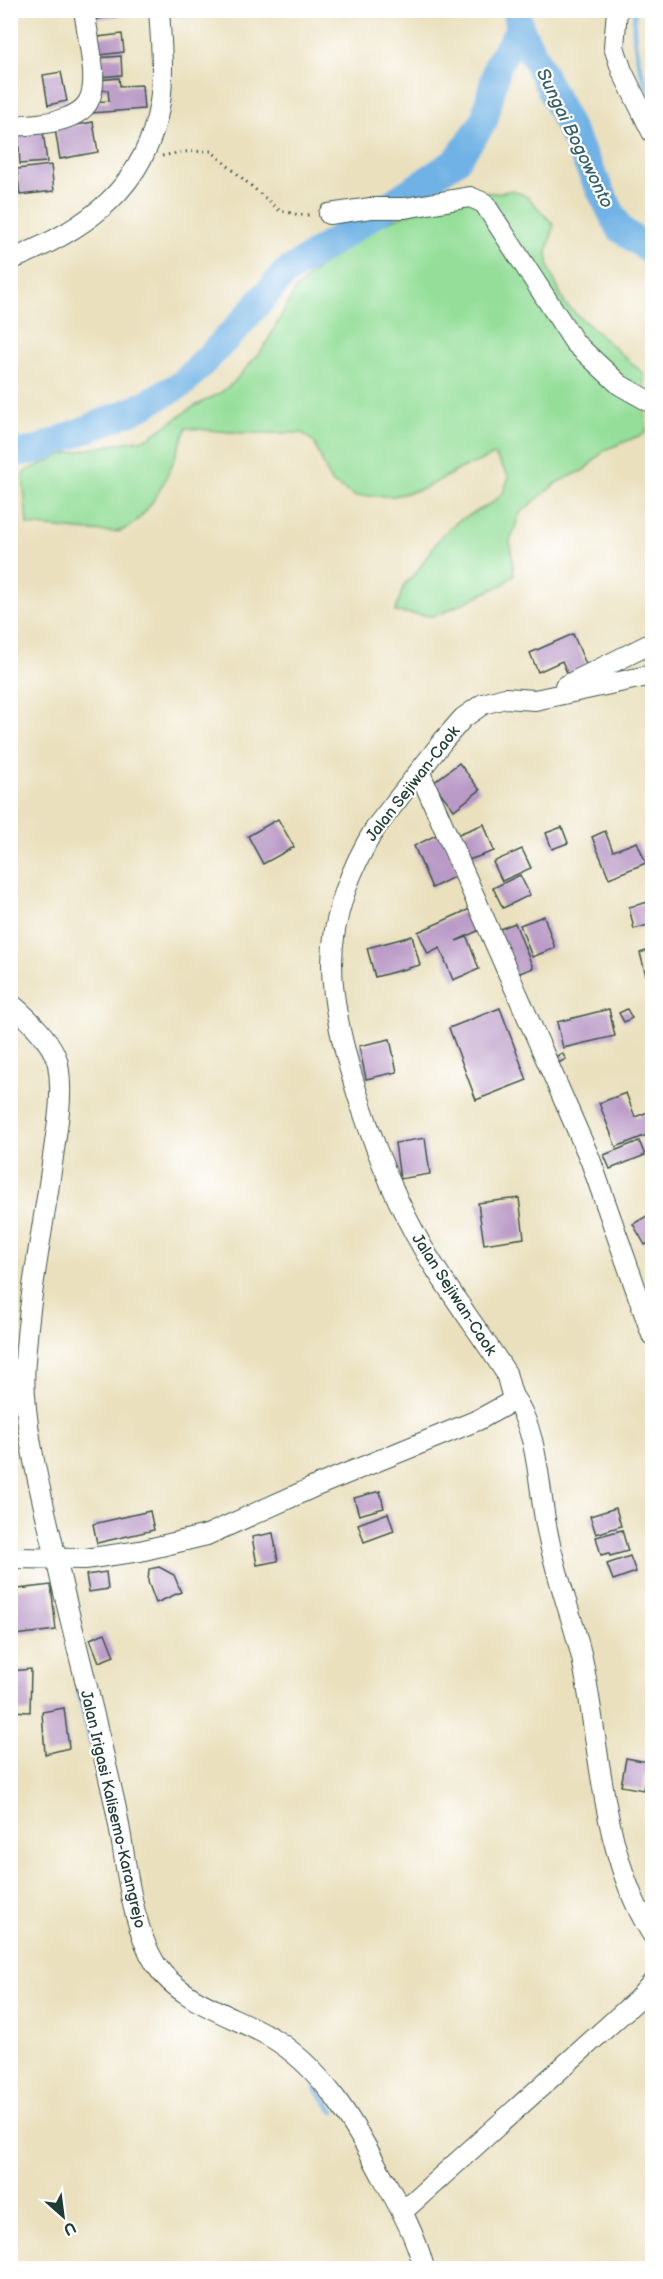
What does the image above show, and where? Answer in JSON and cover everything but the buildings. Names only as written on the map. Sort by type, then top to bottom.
[{"type":"street","points":[[10,126],[50,125],[65,120],[84,109],[93,93],[94,79],[84,10]]},
{"type":"street","points":[[10,260],[37,250],[101,209],[118,193],[143,160],[155,124],[161,94],[159,10]]},
{"type":"street","points":[[617,10],[614,47],[622,72],[652,132]]},
{"type":"street","points":[[329,214],[370,208],[405,208],[470,197],[484,203],[575,343],[620,385],[652,403]]},
{"type":"street","points":[[535,700],[652,644]]},
{"type":"street","points":[[535,700],[652,675]]},
{"type":"street","name":"Jalan Sejiwan-Caok","points":[[535,700],[505,698],[483,704],[463,718],[376,826],[365,844],[342,900],[335,932],[332,965],[337,1004],[356,1084],[400,1203],[434,1266],[506,1373],[512,1395],[522,1408],[531,1441],[553,1561],[582,1658],[615,1846],[631,1896],[652,1934]]},
{"type":"street","points":[[420,773],[554,1081],[590,1158],[652,1335]]},
{"type":"street","name":"Jalan Irigasi Kalisemo-Karangrejo","points":[[10,1003],[45,1041],[58,1062],[59,1113],[24,1363],[27,1413],[47,1558],[113,1794],[136,1915],[154,1962],[172,1983],[268,2035],[302,2059],[356,2128],[403,2211],[417,2242],[424,2268]]},
{"type":"street","points":[[10,1558],[85,1559],[140,1551],[207,1535],[316,1486],[478,1420],[511,1402],[512,1395]]},
{"type":"street","points":[[403,2211],[637,2000],[652,1983]]},
{"type":"path","points":[[143,160],[182,152],[211,152],[279,210],[299,215],[329,214]]},
{"type":"green space","points":[[513,190],[528,197],[554,225],[547,253],[549,268],[565,304],[644,374],[646,433],[605,450],[584,470],[558,482],[520,513],[510,542],[514,574],[504,584],[440,614],[432,616],[395,612],[404,585],[416,573],[441,536],[458,521],[492,503],[503,493],[509,477],[495,455],[462,468],[423,489],[394,496],[355,496],[331,482],[314,442],[302,433],[241,433],[186,428],[161,487],[143,515],[132,525],[114,532],[27,525],[23,475],[26,471],[64,454],[148,438],[193,407],[220,393],[233,383],[263,349],[296,289],[316,270],[367,231],[459,191],[498,193]]},
{"type":"waterway","points":[[635,10],[634,33],[637,55],[652,97]]},
{"type":"waterway","name":"Sungai Bogowonto","points":[[517,12],[520,28],[619,228],[652,252]]},
{"type":"waterway","points":[[10,454],[36,450],[136,409],[182,384],[234,331],[284,274],[456,161],[484,121],[498,64],[520,28]]},
{"type":"waterway","points":[[19,1024],[49,1064],[50,1107]]},
{"type":"waterway","points":[[77,1686],[91,1745]]},
{"type":"waterway","points":[[150,1972],[171,1994]]},
{"type":"waterway","points":[[315,2088],[334,2112]]}]
